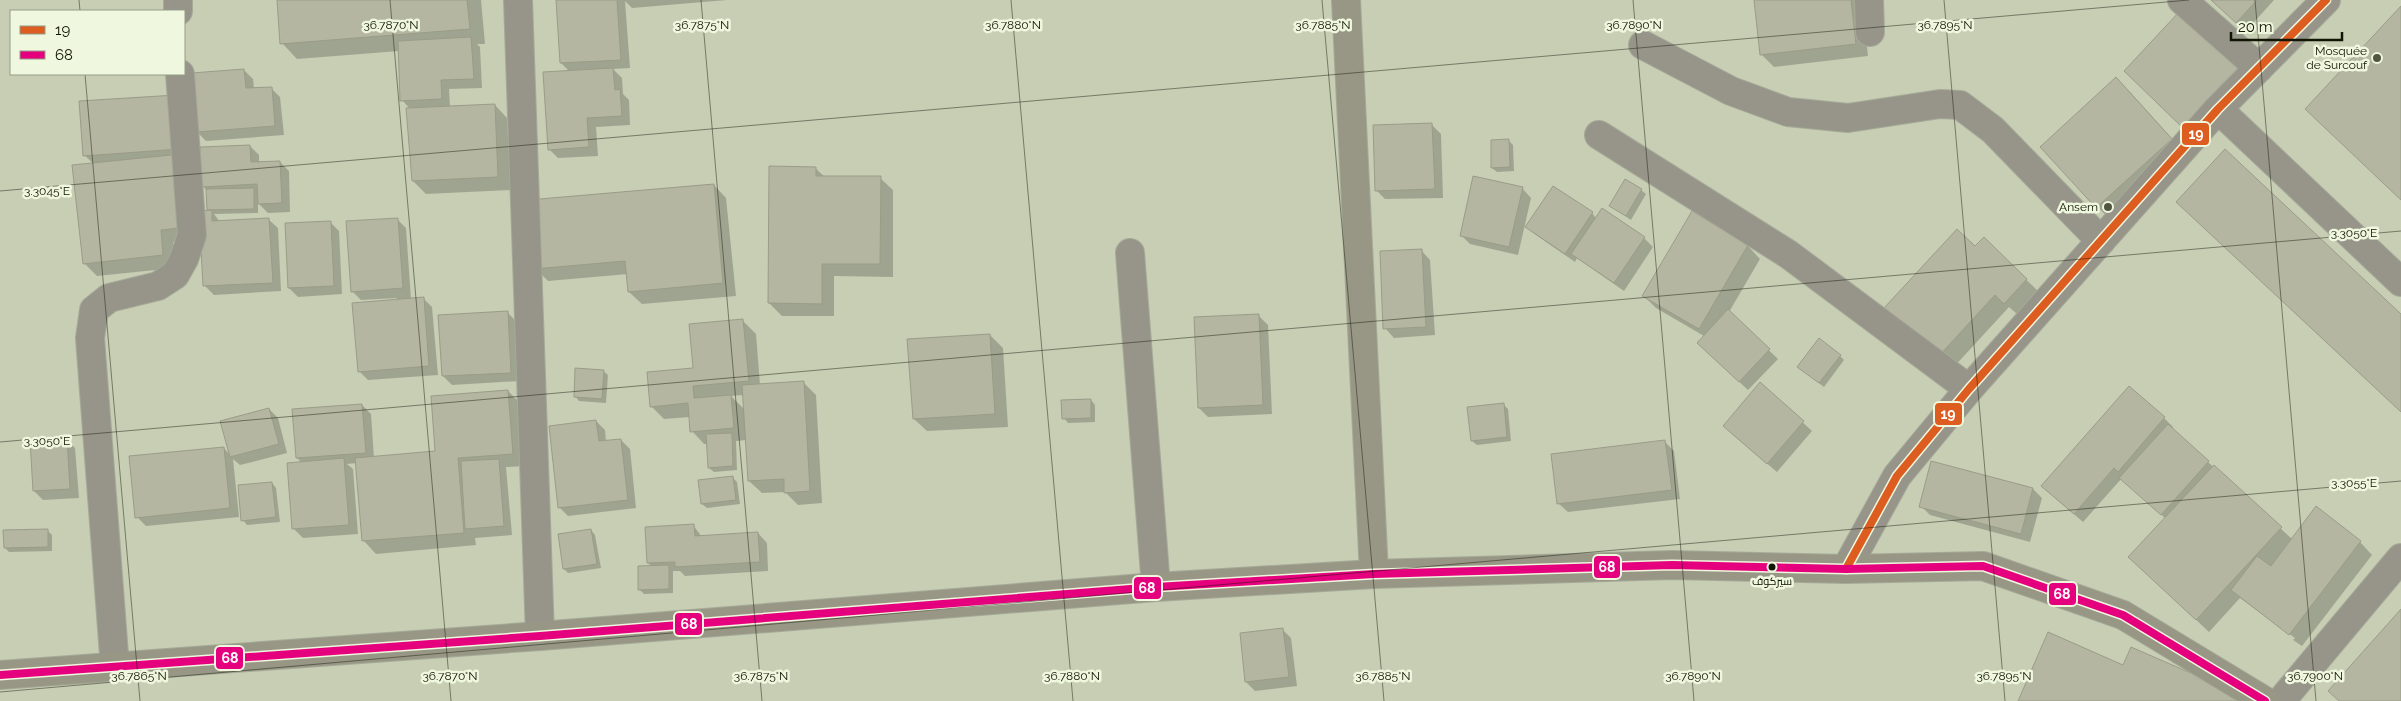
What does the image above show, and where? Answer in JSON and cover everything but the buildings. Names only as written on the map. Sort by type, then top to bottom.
[{"type":"main road","points":[[1346,0],[1374,574]]},
{"type":"main road","points":[[0,675],[540,636],[1156,587],[1374,574],[1672,565],[1846,569],[1983,566],[2123,615],[2265,701]]},
{"type":"street","points":[[518,0],[540,636]]},
{"type":"street","points":[[1869,0],[1870,32]]},
{"type":"street","points":[[2182,0],[2259,68]]},
{"type":"street","points":[[1846,569],[1897,476],[1969,389],[2218,110],[2326,0]]},
{"type":"street","points":[[1643,45],[1731,91],[1788,112],[1848,118],[1940,104],[1960,105],[1993,130],[2101,241]]},
{"type":"street","points":[[115,668],[90,338],[94,310],[109,298],[158,286],[175,275],[184,259],[192,235],[180,75]]},
{"type":"street","points":[[2218,110],[2401,282]]},
{"type":"street","points":[[1599,135],[1788,254],[1969,389]]},
{"type":"street","points":[[1130,253],[1156,587]]},
{"type":"street","points":[[2281,701],[2401,558]]},
{"type":"transit line","name":"19","points":[[1846,569],[1897,476],[1969,389],[2218,109],[2326,0]]},
{"type":"transit line","name":"68","points":[[0,675],[540,636],[1156,587],[1374,574],[1672,565],[1846,569],[1983,566],[2123,615],[2265,701]]},
{"type":"place","name":"Mosquée de Surcouf","points":[[2377,58]]},
{"type":"place","name":"Ansem","points":[[2108,207]]},
{"type":"place","name":"سيركوف","points":[[1772,567]]}]
